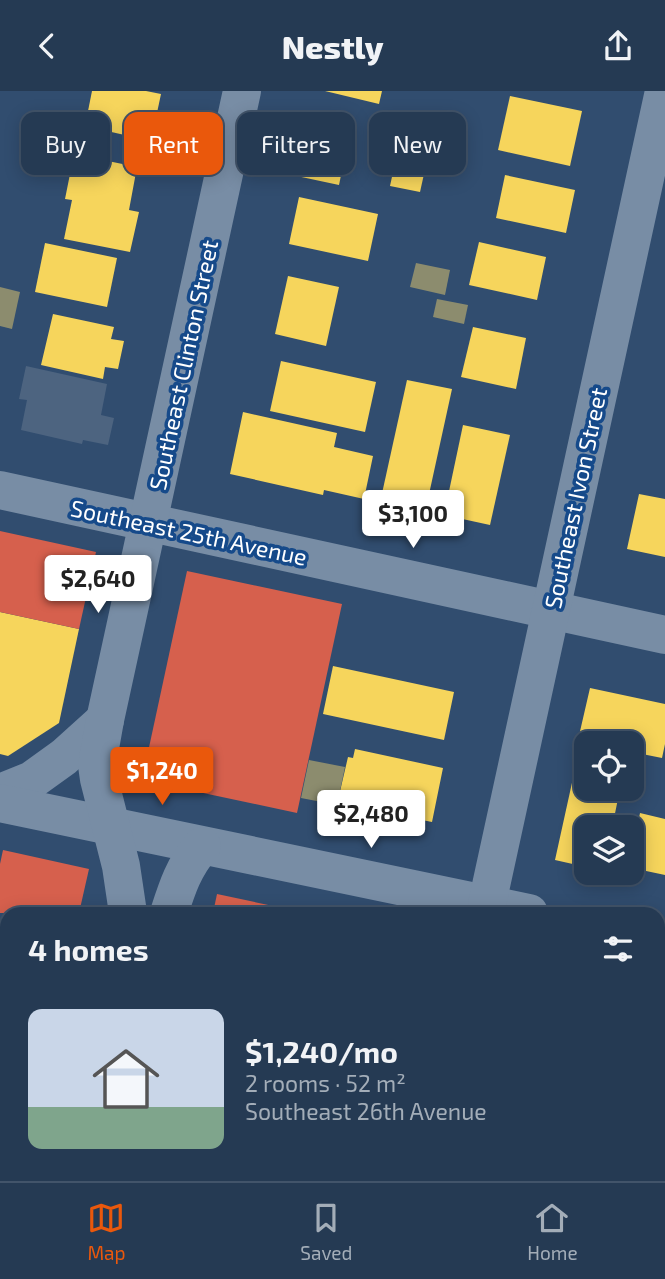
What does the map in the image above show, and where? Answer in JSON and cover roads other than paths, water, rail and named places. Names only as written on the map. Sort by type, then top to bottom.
[{"type":"street","name":"Southeast Clinton Street","points":[[127,907],[121,866],[97,765],[243,91]]},
{"type":"street","name":"Southeast Ivon Street","points":[[486,904],[664,91]]},
{"type":"street","name":"Southeast 25th Avenue","points":[[0,490],[665,635]]},
{"type":"street","points":[[0,793],[32,780],[64,757],[105,720]]},
{"type":"street","points":[[0,803],[500,907]]},
{"type":"street","points":[[171,907],[190,858],[202,846]]}]
